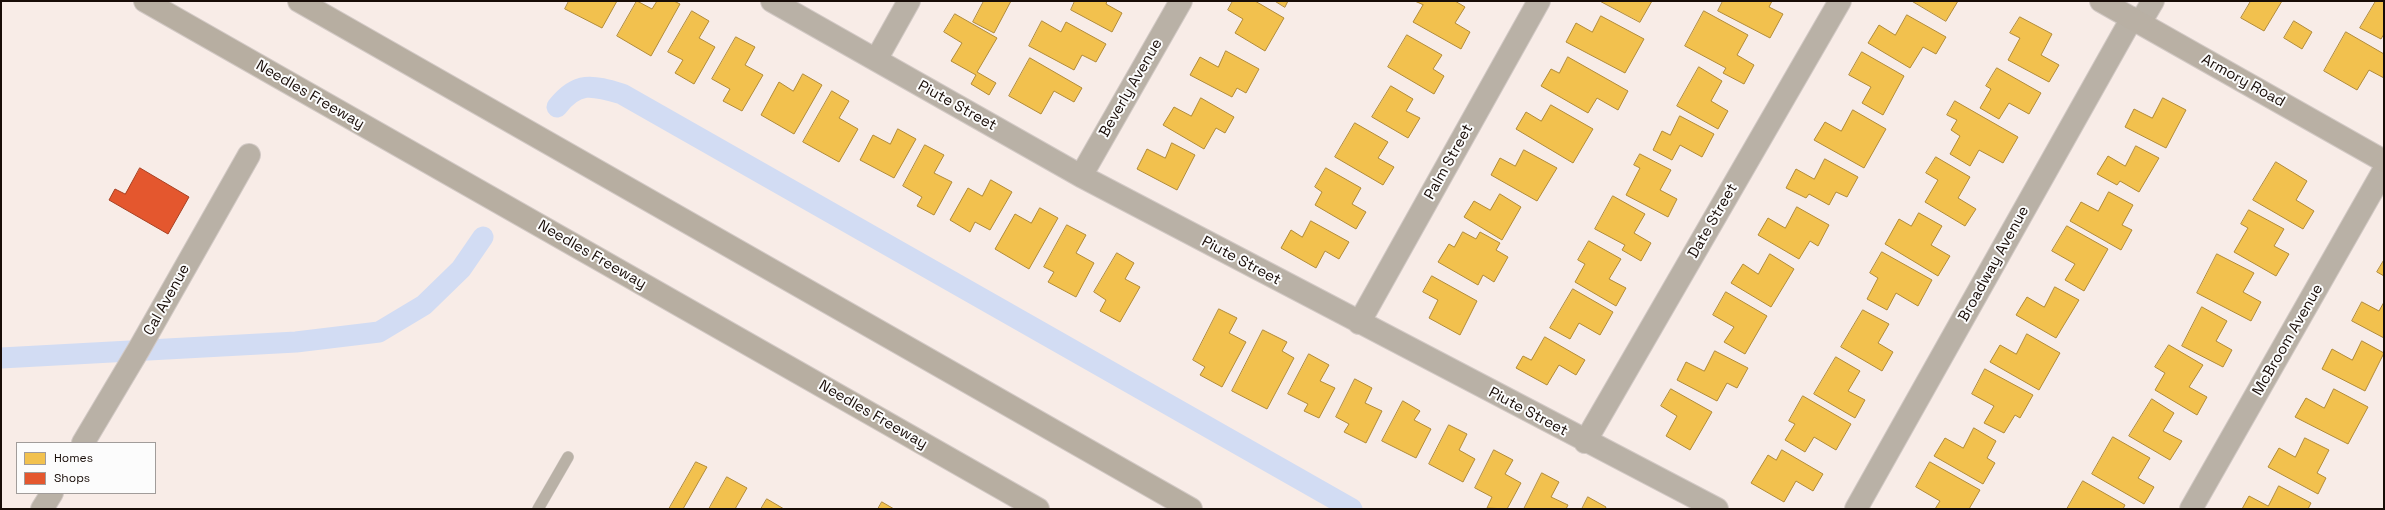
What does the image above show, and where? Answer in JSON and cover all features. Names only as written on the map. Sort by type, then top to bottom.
[{"type":"highway","points":[[131,1],[237,53]]},
{"type":"highway","name":"Needles Freeway","points":[[145,1],[1038,509]]},
{"type":"highway","points":[[299,1],[1191,509]]},
{"type":"main road","name":"Armory Road","points":[[2101,1],[2384,161]]},
{"type":"street","name":"Piute Street","points":[[772,1],[1081,176],[1585,442],[1717,509]]},
{"type":"street","points":[[876,60],[909,1]]},
{"type":"street","name":"Beverly Avenue","points":[[1081,176],[1181,1]]},
{"type":"street","name":"Palm Street","points":[[1359,323],[1539,1]]},
{"type":"street","name":"Date Street","points":[[1585,442],[1840,1]]},
{"type":"street","name":"Broadway Avenue","points":[[1856,509],[2136,21],[2153,1]]},
{"type":"street","name":"Cal Avenue","points":[[83,442],[139,349],[248,155]]},
{"type":"street","name":"McBroom Avenue","points":[[2191,509],[2384,170]]},
{"type":"street","points":[[42,509],[51,494]]},
{"type":"lane","points":[[538,509],[568,456]]},
{"type":"building: Homes","points":[[569,1],[617,1],[602,28],[565,9]]},
{"type":"building: Homes","points":[[637,1],[652,9],[657,1],[674,1],[680,4],[651,56],[617,36]]},
{"type":"building: Homes","points":[[984,1],[1011,1],[994,33],[973,22]]},
{"type":"building: Homes","points":[[1075,1],[1107,1],[1106,4],[1122,13],[1112,32],[1071,10]]},
{"type":"building: Homes","points":[[1233,1],[1255,1],[1284,18],[1265,51],[1235,33],[1243,19],[1228,10]]},
{"type":"building: Homes","points":[[1275,1],[1288,1],[1285,7]]},
{"type":"building: Homes","points":[[1415,1],[1455,1],[1465,7],[1455,23],[1470,32],[1461,49],[1413,22],[1423,5]]},
{"type":"building: Homes","points":[[1600,1],[1652,1],[1640,22]]},
{"type":"building: Homes","points":[[1723,1],[1772,1],[1769,7],[1783,14],[1770,38],[1718,11]]},
{"type":"building: Homes","points":[[1912,1],[1958,1],[1946,21]]},
{"type":"building: Homes","points":[[2251,1],[2282,1],[2264,31],[2241,18]]},
{"type":"building: Homes","points":[[2376,1],[2384,1],[2384,34],[2381,39],[2360,28]]},
{"type":"building: Homes","points":[[692,11],[709,21],[699,38],[715,47],[694,84],[675,73],[683,60],[668,52]]},
{"type":"building: Homes","points":[[1704,11],[1748,35],[1737,55],[1754,65],[1744,84],[1723,73],[1726,68],[1685,46]]},
{"type":"building: Homes","points":[[955,14],[997,38],[977,72],[996,83],[989,95],[971,84],[976,75],[951,61],[962,43],[944,32]]},
{"type":"building: Homes","points":[[1907,15],[1946,37],[1936,54],[1923,47],[1910,68],[1868,43],[1879,25],[1895,35]]},
{"type":"building: Homes","points":[[1601,16],[1644,39],[1625,73],[1566,42],[1576,23],[1592,32]]},
{"type":"building: Homes","points":[[2020,17],[2052,34],[2041,55],[2059,65],[2049,82],[2008,60],[2020,38],[2010,33]]},
{"type":"building: Homes","points":[[1042,21],[1061,32],[1066,22],[1106,44],[1096,62],[1082,55],[1074,70],[1029,46]]},
{"type":"building: Homes","points":[[2294,21],[2312,32],[2302,49],[2284,38]]},
{"type":"building: Homes","points":[[2346,32],[2384,54],[2384,78],[2369,70],[2357,90],[2324,71]]},
{"type":"building: Homes","points":[[1407,35],[1442,55],[1433,69],[1444,76],[1434,94],[1388,67]]},
{"type":"building: Homes","points":[[736,37],[755,47],[745,65],[763,75],[742,111],[723,101],[730,89],[712,79]]},
{"type":"building: Homes","points":[[1226,51],[1259,69],[1246,93],[1237,88],[1232,97],[1190,75],[1200,57],[1218,67]]},
{"type":"building: Homes","points":[[1862,52],[1904,76],[1883,115],[1862,103],[1871,87],[1849,75]]},
{"type":"building: Homes","points":[[1568,57],[1628,91],[1618,110],[1597,98],[1588,113],[1541,86],[1551,69],[1559,73]]},
{"type":"building: Homes","points":[[1030,58],[1082,88],[1074,102],[1054,91],[1041,114],[1009,96]]},
{"type":"building: Homes","points":[[1699,67],[1722,81],[1711,101],[1728,111],[1718,129],[1677,106]]},
{"type":"building: Homes","points":[[1997,68],[2041,93],[2029,114],[2009,103],[1999,119],[1980,108],[1991,89],[1986,86]]},
{"type":"building: Homes","points":[[803,74],[822,85],[794,134],[761,115],[779,82],[793,91]]},
{"type":"building: Homes","points":[[1391,86],[1413,99],[1406,111],[1420,118],[1408,138],[1372,117]]},
{"type":"building: Homes","points":[[832,91],[849,101],[839,118],[858,129],[839,162],[803,142]]},
{"type":"building: Homes","points":[[1201,98],[1234,117],[1225,133],[1216,128],[1204,149],[1163,125],[1174,107],[1191,116]]},
{"type":"building: Homes","points":[[2163,98],[2186,110],[2166,148],[2125,127],[2134,109],[2152,118]]},
{"type":"building: Homes","points":[[1955,101],[2018,137],[2003,163],[1979,150],[1970,166],[1950,154],[1960,136],[1951,130],[1957,120],[1947,115]]},
{"type":"building: Homes","points":[[1551,105],[1593,129],[1573,163],[1516,129],[1526,112],[1541,121]]},
{"type":"building: Homes","points":[[1853,110],[1886,129],[1864,168],[1814,140],[1825,122],[1841,131]]},
{"type":"building: Homes","points":[[1680,116],[1714,134],[1702,157],[1680,145],[1672,160],[1653,150],[1662,131],[1670,135]]},
{"type":"building: Homes","points":[[1355,123],[1388,142],[1378,158],[1394,167],[1383,185],[1335,157]]},
{"type":"building: Homes","points":[[898,129],[916,139],[894,178],[860,160],[873,135],[890,144]]},
{"type":"building: Homes","points":[[1172,143],[1195,155],[1177,190],[1137,169],[1147,149],[1165,158]]},
{"type":"building: Homes","points":[[925,145],[944,155],[934,173],[952,182],[934,215],[917,206],[922,197],[903,186]]},
{"type":"building: Homes","points":[[2136,146],[2159,158],[2139,192],[2120,181],[2117,185],[2097,174],[2108,156],[2125,166]]},
{"type":"building: Homes","points":[[1524,150],[1557,168],[1537,201],[1491,175],[1500,158],[1515,166]]},
{"type":"building: Homes","points":[[1640,154],[1671,170],[1660,190],[1677,199],[1668,217],[1626,195],[1640,168],[1634,165]]},
{"type":"building: Homes","points":[[1936,157],[1970,177],[1958,198],[1976,209],[1965,226],[1925,202],[1938,180],[1926,173]]},
{"type":"building: Homes","points":[[1825,159],[1858,177],[1847,197],[1836,192],[1829,205],[1809,194],[1806,198],[1786,188],[1796,169],[1814,179]]},
{"type":"building: Homes","points":[[2276,162],[2307,181],[2296,200],[2314,211],[2303,229],[2253,200]]},
{"type":"building: Homes","points":[[1326,168],[1361,188],[1352,204],[1366,212],[1356,229],[1315,205],[1322,192],[1315,187]]},
{"type":"building: Homes","points":[[991,180],[1012,192],[990,230],[975,222],[970,232],[950,220],[968,188],[982,196]]},
{"type":"building: Homes","points":[[2109,192],[2133,205],[2122,225],[2132,230],[2121,250],[2070,221],[2081,202],[2098,211]]},
{"type":"building: Homes","points":[[1500,194],[1521,207],[1502,240],[1464,217],[1474,201],[1490,210]]},
{"type":"building: Homes","points":[[1613,196],[1645,214],[1634,233],[1651,243],[1641,261],[1622,250],[1625,245],[1595,229]]},
{"type":"building: Homes","points":[[1797,207],[1829,225],[1818,246],[1810,241],[1799,259],[1758,235],[1768,218],[1785,228]]},
{"type":"building: Homes","points":[[1040,208],[1058,218],[1029,269],[995,249],[1015,214],[1031,223]]},
{"type":"building: Homes","points":[[2249,210],[2284,229],[2274,246],[2289,254],[2276,276],[2234,252],[2248,228],[2241,224]]},
{"type":"building: Homes","points":[[1919,213],[1942,226],[1931,245],[1950,256],[1938,276],[1885,244],[1899,219],[1911,226]]},
{"type":"building: Homes","points":[[1311,221],[1349,242],[1339,259],[1325,251],[1316,268],[1281,248],[1291,230],[1302,237]]},
{"type":"building: Homes","points":[[1067,225],[1086,235],[1076,253],[1094,263],[1076,297],[1048,282],[1054,272],[1044,267]]},
{"type":"building: Homes","points":[[2067,226],[2108,249],[2084,291],[2065,280],[2075,264],[2052,251]]},
{"type":"building: Homes","points":[[1463,232],[1476,239],[1480,232],[1500,243],[1496,250],[1508,257],[1494,282],[1483,275],[1478,285],[1438,262],[1449,244],[1454,247]]},
{"type":"building: Homes","points":[[1589,241],[1621,259],[1609,279],[1626,288],[1616,306],[1575,282],[1585,264],[1578,260]]},
{"type":"building: Homes","points":[[1882,252],[1932,280],[1918,306],[1896,293],[1887,310],[1867,299],[1878,278],[1870,273]]},
{"type":"building: Homes","points":[[1117,253],[1134,263],[1125,279],[1140,287],[1120,322],[1100,311],[1106,300],[1094,292]]},
{"type":"building: Homes","points":[[1770,254],[1794,269],[1771,307],[1731,283],[1743,264],[1758,274]]},
{"type":"building: Homes","points":[[2217,254],[2254,273],[2243,292],[2261,302],[2251,321],[2197,293]]},
{"type":"building: Homes","points":[[2384,260],[2384,276],[2377,272]]},
{"type":"building: Homes","points":[[1432,276],[1477,301],[1460,335],[1429,318],[1438,300],[1423,292]]},
{"type":"building: Homes","points":[[2055,287],[2079,300],[2056,338],[2016,315],[2027,297],[2044,307]]},
{"type":"building: Homes","points":[[1573,289],[1613,312],[1600,335],[1579,323],[1570,339],[1550,328]]},
{"type":"building: Homes","points":[[1726,292],[1767,316],[1745,354],[1724,342],[1734,327],[1713,315]]},
{"type":"building: Homes","points":[[2362,302],[2379,311],[2384,302],[2384,338],[2352,321]]},
{"type":"building: Homes","points":[[2202,307],[2227,321],[2216,341],[2232,350],[2223,367],[2182,346]]},
{"type":"building: Homes","points":[[1219,309],[1237,318],[1229,333],[1246,342],[1222,387],[1200,375],[1205,367],[1193,360]]},
{"type":"building: Homes","points":[[1863,310],[1889,324],[1878,343],[1893,352],[1882,371],[1841,347]]},
{"type":"building: Homes","points":[[1263,330],[1287,342],[1282,351],[1294,358],[1267,409],[1232,391]]},
{"type":"building: Homes","points":[[2027,334],[2060,353],[2039,390],[1990,362],[2000,345],[2016,354]]},
{"type":"building: Homes","points":[[1545,337],[1585,360],[1576,375],[1559,365],[1547,385],[1516,368],[1523,356],[1531,360]]},
{"type":"building: Homes","points":[[2362,341],[2384,353],[2365,391],[2322,369],[2332,349],[2352,360]]},
{"type":"building: Homes","points":[[2169,345],[2203,365],[2189,387],[2207,397],[2197,415],[2155,390],[2165,373],[2155,367]]},
{"type":"building: Homes","points":[[1715,351],[1748,368],[1737,388],[1727,383],[1717,401],[1677,380],[1686,362],[1704,371]]},
{"type":"building: Homes","points":[[1309,354],[1329,365],[1320,381],[1335,388],[1319,418],[1304,411],[1308,404],[1288,394]]},
{"type":"building: Homes","points":[[1836,357],[1860,371],[1848,391],[1865,400],[1855,418],[1814,394]]},
{"type":"building: Homes","points":[[1985,369],[2033,395],[2020,418],[2015,415],[2004,433],[1984,423],[1994,406],[1972,394]]},
{"type":"building: Homes","points":[[1355,379],[1372,388],[1365,403],[1382,411],[1366,443],[1344,432],[1349,424],[1336,417]]},
{"type":"building: Homes","points":[[1671,389],[1712,412],[1690,450],[1666,436],[1677,416],[1661,406]]},
{"type":"building: Homes","points":[[2334,389],[2368,407],[2348,444],[2295,417],[2306,398],[2324,408]]},
{"type":"building: Homes","points":[[1803,396],[1851,424],[1836,450],[1814,437],[1805,452],[1785,440],[1795,424],[1789,421]]},
{"type":"building: Homes","points":[[2152,399],[2174,413],[2163,431],[2182,441],[2170,460],[2129,436]]},
{"type":"building: Homes","points":[[1403,401],[1420,411],[1414,420],[1431,429],[1416,458],[1382,441]]},
{"type":"building: Homes","points":[[1449,425],[1467,434],[1459,450],[1475,459],[1463,482],[1429,464]]},
{"type":"building: Homes","points":[[1974,428],[1996,441],[1987,458],[1995,463],[1983,484],[1934,456],[1945,438],[1963,448]]},
{"type":"building: Homes","points":[[2113,437],[2150,458],[2138,478],[2154,487],[2144,504],[2092,474]]},
{"type":"building: Homes","points":[[2305,438],[2329,450],[2317,473],[2326,478],[2318,494],[2268,467],[2279,448],[2295,457]]},
{"type":"building: Homes","points":[[1494,450],[1513,460],[1505,474],[1521,483],[1507,509],[1487,508],[1492,497],[1475,488]]},
{"type":"building: Homes","points":[[1782,450],[1823,474],[1813,491],[1796,481],[1784,502],[1751,483],[1768,455],[1776,460]]},
{"type":"building: Homes","points":[[696,462],[707,467],[683,509],[669,509]]},
{"type":"building: Homes","points":[[1930,462],[1980,490],[1969,509],[1935,509],[1940,501],[1916,487]]},
{"type":"building: Homes","points":[[1542,473],[1559,482],[1551,497],[1568,505],[1566,509],[1524,509]]},
{"type":"building: Homes","points":[[727,477],[747,488],[735,509],[709,509]]},
{"type":"building: Homes","points":[[2083,481],[2125,505],[2123,509],[2067,509]]},
{"type":"building: Homes","points":[[2279,486],[2311,503],[2308,509],[2242,509],[2249,496],[2268,506]]},
{"type":"building: Homes","points":[[1588,497],[1606,507],[1605,509],[1582,509]]},
{"type":"building: Homes","points":[[767,499],[784,509],[761,509]]},
{"type":"building: Homes","points":[[882,502],[894,509],[878,509]]},
{"type":"building: Shops","points":[[140,168],[189,197],[168,234],[109,200],[115,189],[125,194]]},
{"type":"waterway","points":[[557,107],[571,93],[586,87],[594,87],[622,94],[1352,509]]},
{"type":"waterway","points":[[1,358],[296,342],[379,332],[424,305],[461,269],[483,237]]}]
